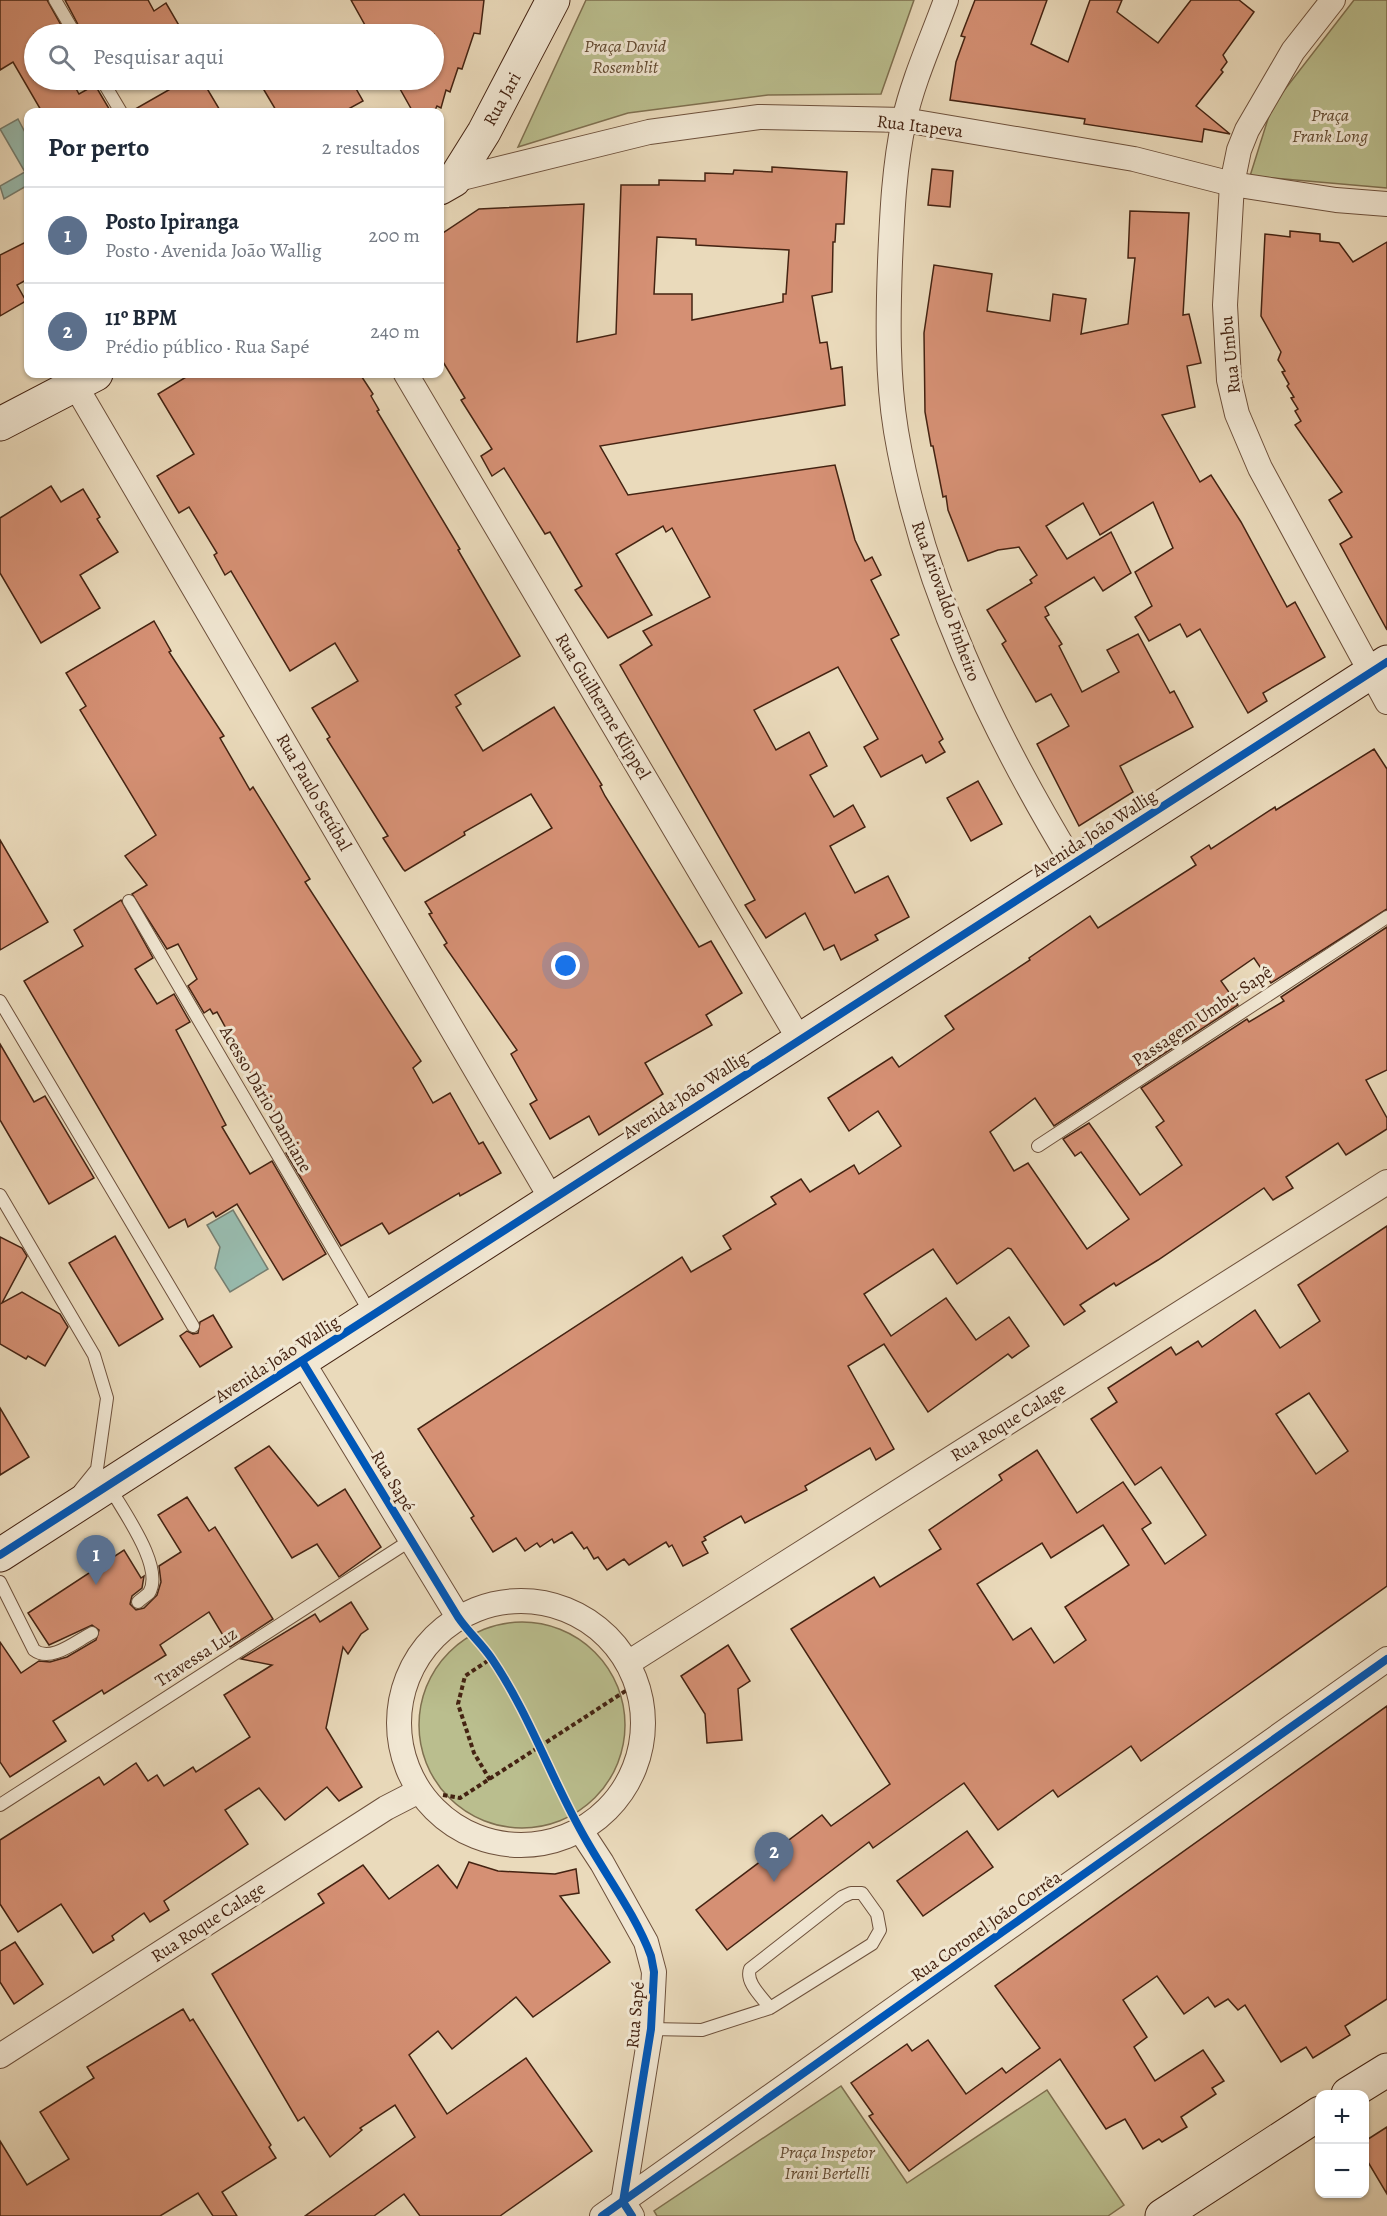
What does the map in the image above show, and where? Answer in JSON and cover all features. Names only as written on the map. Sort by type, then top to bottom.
[{"type":"main road","name":"Rua Jari","points":[[447,184],[527,54],[554,0]]},
{"type":"main road","points":[[0,424],[86,379]]},
{"type":"main road","name":"Avenida João Wallig","points":[[0,1555],[108,1485],[235,1397],[302,1361],[1379,667]]},
{"type":"main road","points":[[1354,2090],[1387,2070]]},
{"type":"main road","points":[[1162,2216],[1315,2115]]},
{"type":"street","name":"Rua Ariovaldo Pinheiro","points":[[946,0],[904,120],[892,216],[888,324],[896,429],[918,531],[965,660],[1030,792],[1073,864]]},
{"type":"street","name":"Rua Umbu","points":[[1333,0],[1293,51],[1258,109],[1239,150],[1232,184],[1225,305],[1229,380],[1237,414],[1260,468],[1379,667],[1387,702]]},
{"type":"street","name":"Rua Itapeva","points":[[447,184],[649,132],[759,117],[904,120],[1134,159],[1232,184],[1336,200],[1387,204]]},
{"type":"street","name":"Rua Guilherme Klippel","points":[[408,378],[799,1039]]},
{"type":"street","name":"Rua Paulo Setúbal","points":[[86,379],[552,1200]]},
{"type":"street","name":"Rua Roque Calage","points":[[628,1663],[1387,1182]]},
{"type":"street","name":"Rua Sapé","points":[[302,1361],[458,1617]]},
{"type":"street","points":[[533,1600],[571,1610],[604,1632],[628,1663],[642,1699],[643,1738],[639,1758],[632,1775],[611,1808],[580,1831],[546,1844],[510,1846],[474,1837],[443,1818],[419,1791],[402,1755],[398,1715],[407,1676],[428,1642],[458,1617],[495,1602],[533,1600]]},
{"type":"street","name":"Rua Coronel João Corrêa","points":[[602,2216],[627,2209],[1387,1659]]},
{"type":"street","name":"Rua Roque Calage","points":[[0,2056],[386,1808],[419,1791]]},
{"type":"street","name":"Rua Sapé","points":[[580,1831],[602,1863],[651,1956],[654,1972],[651,2029],[627,2209]]},
{"type":"lane","points":[[55,0],[69,24]]},
{"type":"lane","points":[[108,90],[119,108]]},
{"type":"lane","name":"Acesso Dário Damiane","points":[[129,901],[372,1316]]},
{"type":"lane","name":"Passagem Umbu-Sapê","points":[[1038,1146],[1387,916]]},
{"type":"lane","points":[[0,1000],[193,1326]]},
{"type":"lane","points":[[0,1195],[94,1355],[107,1398],[97,1469],[60,1516]]},
{"type":"lane","points":[[108,1485],[151,1560],[153,1577],[149,1592],[138,1602]]},
{"type":"lane","name":"Travessa Luz","points":[[0,1805],[411,1540]]},
{"type":"lane","points":[[0,1582],[34,1650],[40,1654],[48,1656],[92,1633]]},
{"type":"lane","points":[[651,2029],[702,2030],[770,2008],[872,1944],[880,1930],[877,1914],[862,1893],[851,1893],[842,1897],[750,1969],[748,1975],[750,1981],[770,2008]]},
{"type":"path","points":[[458,1617],[470,1635],[492,1658],[542,1746],[580,1831]]},
{"type":"path","points":[[490,1780],[474,1753],[458,1704],[465,1676],[492,1658]]},
{"type":"path","points":[[419,1791],[460,1798],[490,1780],[627,1690],[628,1663]]},
{"type":"green space","name":"Praça David Rosemblit","points":[[586,0],[914,0],[881,94],[768,95],[628,113],[518,147]]},
{"type":"green space","name":"Praça Frank Long","points":[[1354,0],[1387,0],[1387,188],[1250,176],[1272,106]]},
{"type":"green space","points":[[512,1622],[532,1622],[552,1626],[571,1634],[588,1645],[602,1659],[621,1695],[625,1725],[621,1755],[613,1774],[602,1791],[588,1805],[552,1824],[532,1828],[512,1828],[492,1824],[473,1816],[456,1805],[442,1791],[423,1755],[419,1735],[419,1715],[423,1695],[431,1676],[442,1659],[456,1645],[492,1626]]},
{"type":"green space","name":"Praça Inspetor Irani Bertelli","points":[[841,2086],[907,2183],[1047,2090],[1124,2205],[1108,2216],[657,2216],[654,2211]]},
{"type":"shaded area","points":[[18,119],[24,130],[24,170],[0,129]]},
{"type":"shaded area","points":[[24,173],[24,187],[4,199],[0,186]]},
{"type":"shaded area","points":[[233,1210],[268,1269],[230,1292],[215,1268],[220,1247],[207,1225]]},
{"type":"building","points":[[0,0],[47,0],[60,24],[24,24],[24,81],[13,62],[0,70]]},
{"type":"building","points":[[65,0],[148,0],[154,11],[166,3],[178,24],[78,24]]},
{"type":"building","points":[[351,0],[484,0],[480,34],[474,33],[462,69],[458,68],[450,92],[446,90],[441,108],[437,106],[436,108],[411,108],[401,90],[444,90],[444,24],[364,24]]},
{"type":"building","points":[[975,0],[1047,0],[1031,44],[1068,62],[1090,0],[1122,0],[1117,12],[1158,43],[1191,0],[1239,0],[1254,12],[1223,55],[1227,62],[1221,70],[1223,72],[1196,106],[1230,134],[1204,129],[1202,142],[1084,124],[1085,119],[950,100],[956,62],[965,37],[961,36]]},
{"type":"building","points":[[29,90],[77,90],[79,94],[86,90],[98,90],[109,108],[40,108]]},
{"type":"building","points":[[168,90],[208,90],[219,108],[137,108]]},
{"type":"building","points":[[264,90],[357,90],[363,101],[350,108],[275,108]]},
{"type":"building","points":[[772,167],[847,172],[844,224],[836,224],[835,242],[833,242],[832,292],[812,296],[820,343],[827,342],[831,369],[842,367],[845,405],[600,446],[628,495],[835,465],[855,540],[865,561],[872,557],[881,575],[871,580],[899,635],[891,639],[943,739],[939,742],[945,752],[926,763],[922,755],[881,777],[864,747],[878,739],[838,667],[754,710],[776,750],[809,732],[827,766],[810,775],[834,817],[853,805],[865,827],[830,846],[855,893],[888,876],[909,917],[875,935],[878,940],[841,960],[834,945],[824,950],[805,913],[766,938],[745,905],[755,900],[620,665],[652,645],[643,631],[710,597],[672,528],[666,532],[663,526],[616,554],[652,615],[608,638],[575,590],[582,586],[550,532],[545,534],[504,468],[492,476],[481,456],[492,449],[461,400],[465,398],[444,364],[444,232],[479,209],[584,204],[577,342],[616,334],[621,185],[659,185],[659,180],[705,181],[705,173],[733,174],[734,170],[772,172]],"holes":[[[657,237],[696,239],[696,245],[789,250],[786,294],[783,294],[783,302],[692,320],[692,294],[654,294]]]},
{"type":"building","points":[[932,169],[953,171],[950,207],[928,205]]},
{"type":"building","points":[[1130,211],[1189,213],[1183,315],[1189,314],[1201,363],[1187,366],[1195,407],[1162,415],[1200,482],[1211,475],[1241,522],[1287,607],[1295,602],[1325,657],[1263,693],[1267,701],[1248,713],[1200,629],[1187,637],[1180,624],[1149,641],[1135,617],[1152,606],[1135,572],[1173,548],[1153,502],[1100,535],[1083,503],[1046,526],[1067,559],[1111,532],[1131,573],[1103,591],[1094,577],[1045,607],[1049,615],[1045,617],[1062,644],[1059,646],[1082,692],[1119,672],[1107,650],[1138,634],[1170,693],[1174,691],[1193,727],[1120,766],[1133,792],[1079,826],[1037,744],[1069,726],[1051,694],[1036,702],[1002,644],[1006,641],[987,610],[1032,583],[1030,580],[1037,575],[1019,547],[998,550],[968,561],[948,510],[946,496],[943,497],[933,446],[931,446],[925,412],[924,333],[934,265],[992,274],[987,311],[1050,321],[1053,294],[1086,299],[1081,334],[1128,324],[1135,258],[1128,258]]},
{"type":"building","points":[[1290,231],[1320,234],[1320,241],[1339,243],[1353,262],[1387,242],[1387,630],[1340,544],[1352,537],[1329,500],[1342,492],[1295,425],[1301,421],[1295,411],[1298,409],[1291,398],[1294,397],[1287,386],[1289,384],[1282,372],[1285,371],[1278,360],[1281,352],[1261,316],[1265,234],[1290,237]]},
{"type":"building","points":[[24,243],[24,281],[17,285],[24,302],[0,316],[0,255]]},
{"type":"building","points":[[184,378],[363,378],[373,394],[371,396],[379,410],[377,411],[460,549],[458,550],[520,656],[455,695],[461,704],[456,707],[483,751],[554,707],[602,785],[600,786],[605,796],[699,947],[711,941],[742,993],[706,1015],[712,1025],[645,1063],[663,1094],[599,1135],[589,1116],[550,1139],[530,1104],[537,1100],[511,1054],[517,1050],[444,945],[447,943],[429,914],[432,913],[425,902],[552,828],[531,794],[464,832],[465,835],[405,871],[403,869],[383,838],[388,836],[327,739],[330,737],[312,708],[358,681],[335,643],[290,671],[231,571],[225,575],[214,555],[217,553],[189,507],[179,513],[157,476],[194,454],[158,394]]},
{"type":"building","points":[[51,486],[61,502],[83,489],[100,517],[97,519],[118,552],[80,575],[100,608],[41,643],[0,573],[0,518]]},
{"type":"building","points":[[154,621],[171,651],[169,652],[224,736],[220,738],[250,790],[253,787],[310,879],[305,882],[421,1061],[413,1068],[433,1103],[450,1093],[479,1144],[483,1142],[501,1173],[460,1196],[459,1193],[389,1234],[382,1223],[341,1246],[286,1153],[297,1147],[277,1112],[275,1113],[250,1072],[217,1012],[213,1014],[210,1009],[204,1013],[188,986],[197,979],[178,944],[167,949],[132,894],[147,885],[125,856],[156,835],[80,710],[86,706],[66,673]]},
{"type":"building","points":[[1374,749],[1387,769],[1387,909],[1271,983],[1254,958],[1221,981],[1238,1005],[1054,1126],[1035,1098],[990,1132],[1014,1171],[1028,1163],[1087,1249],[1129,1219],[1081,1152],[1075,1156],[1063,1139],[1089,1123],[1140,1195],[1182,1165],[1156,1127],[1164,1121],[1141,1088],[1247,1019],[1249,1022],[1284,1001],[1281,997],[1387,927],[1387,1070],[1366,1080],[1387,1118],[1387,1129],[1346,1155],[1338,1143],[1286,1177],[1293,1188],[1273,1200],[1264,1188],[1158,1260],[1116,1286],[1114,1283],[1080,1305],[1085,1311],[1064,1325],[1011,1249],[1008,1248],[957,1284],[933,1249],[864,1294],[891,1336],[946,1298],[976,1340],[1009,1317],[1029,1346],[1012,1358],[1008,1354],[928,1412],[884,1344],[848,1366],[894,1449],[876,1460],[870,1448],[805,1486],[807,1490],[745,1523],[741,1516],[704,1537],[706,1540],[702,1542],[708,1553],[683,1566],[672,1545],[669,1547],[666,1542],[629,1565],[624,1559],[607,1570],[598,1557],[594,1559],[587,1547],[584,1549],[572,1532],[554,1543],[552,1539],[540,1547],[537,1543],[525,1551],[516,1538],[493,1552],[471,1518],[474,1516],[418,1429],[682,1257],[691,1272],[731,1249],[723,1236],[776,1204],[771,1197],[801,1179],[810,1192],[854,1165],[859,1174],[901,1146],[878,1111],[849,1131],[828,1098],[892,1057],[899,1067],[954,1029],[945,1016],[1030,960],[1029,958],[1090,916],[1098,928],[1196,865],[1191,857],[1209,845],[1211,849],[1275,807],[1276,810]]},
{"type":"building","points":[[978,781],[1002,824],[971,841],[947,798]]},
{"type":"building","points":[[0,840],[48,922],[0,950]]},
{"type":"building","points":[[121,900],[153,958],[135,969],[157,1004],[174,994],[190,1022],[176,1030],[226,1125],[222,1127],[250,1174],[272,1161],[326,1254],[283,1280],[237,1204],[216,1217],[213,1212],[188,1227],[185,1219],[169,1228],[24,981],[83,946],[74,930]]},
{"type":"building","points":[[0,1044],[34,1102],[45,1096],[94,1178],[49,1204],[0,1120]]},
{"type":"building","points":[[1387,1226],[1387,1586],[1141,1761],[1131,1746],[1058,1797],[1053,1790],[998,1830],[964,1783],[873,1848],[869,1842],[727,1950],[696,1910],[822,1815],[831,1826],[890,1784],[791,1629],[874,1577],[880,1587],[941,1549],[929,1530],[1002,1480],[999,1475],[1037,1450],[1077,1513],[1123,1482],[1151,1523],[1142,1529],[1165,1564],[1206,1535],[1161,1467],[1135,1485],[1091,1419],[1117,1402],[1108,1388],[1171,1347],[1176,1355],[1198,1341],[1202,1347],[1255,1310],[1280,1348],[1320,1321],[1298,1285]],"holes":[[[1309,1393],[1348,1451],[1316,1474],[1276,1414]],[[1103,1525],[1129,1565],[1065,1607],[1086,1640],[1054,1663],[1031,1628],[1013,1640],[977,1584],[1042,1543],[1051,1558]]]},
{"type":"building","points":[[115,1236],[163,1319],[119,1346],[69,1263]]},
{"type":"building","points":[[0,1237],[22,1248],[27,1256],[2,1303],[22,1292],[60,1314],[68,1327],[45,1366],[28,1356],[26,1359],[0,1344]]},
{"type":"building","points":[[213,1315],[232,1347],[200,1367],[180,1336],[187,1331],[193,1334],[198,1333],[200,1322]]},
{"type":"building","points":[[0,1408],[29,1457],[0,1475]]},
{"type":"building","points":[[269,1446],[318,1506],[345,1489],[381,1547],[339,1577],[317,1544],[292,1558],[235,1468]]},
{"type":"building","points":[[187,1497],[209,1531],[215,1527],[273,1619],[230,1647],[209,1612],[160,1645],[166,1655],[104,1694],[102,1690],[53,1721],[66,1741],[10,1777],[0,1762],[0,1642],[21,1673],[39,1661],[50,1662],[67,1657],[96,1640],[99,1630],[92,1625],[49,1645],[28,1613],[124,1550],[141,1578],[144,1576],[142,1588],[132,1596],[130,1604],[136,1610],[144,1608],[157,1595],[161,1582],[159,1566],[181,1552],[158,1515]]},
{"type":"building","points":[[351,1602],[368,1629],[361,1634],[348,1654],[343,1647],[326,1728],[362,1787],[339,1801],[327,1787],[285,1820],[259,1788],[225,1810],[248,1844],[164,1901],[169,1910],[150,1922],[144,1913],[112,1936],[114,1940],[93,1953],[61,1904],[18,1932],[0,1904],[0,1840],[99,1777],[104,1785],[136,1763],[148,1781],[157,1775],[164,1786],[193,1767],[196,1772],[250,1737],[224,1695],[272,1665],[241,1659],[315,1614],[320,1622]]},
{"type":"building","points":[[728,1645],[750,1681],[738,1689],[742,1740],[707,1743],[705,1714],[681,1676]]},
{"type":"building","points":[[1387,1706],[1387,1999],[1345,2026],[1350,2035],[1313,2058],[1306,2047],[1281,2062],[1245,2005],[1238,2010],[1228,1999],[1215,2007],[1208,1997],[1184,2014],[1157,1976],[1123,2000],[1147,2037],[1134,2047],[1155,2081],[1203,2050],[1224,2081],[1212,2088],[1216,2094],[1181,2117],[1187,2127],[1162,2142],[1159,2139],[1143,2149],[1125,2119],[1106,2129],[1060,2059],[909,2171],[869,2116],[873,2114],[851,2083],[907,2044],[912,2051],[928,2040],[966,2094],[1002,2068],[1006,2073],[1040,2048],[995,1986]]},
{"type":"building","points":[[967,1831],[993,1867],[923,1916],[897,1881]]},
{"type":"building","points":[[469,1862],[498,1871],[555,1874],[576,1869],[579,1893],[560,1896],[610,1962],[533,2017],[516,1997],[452,2049],[438,2031],[409,2055],[447,2114],[526,2058],[592,2151],[500,2216],[420,2216],[404,2194],[374,2216],[305,2216],[415,2137],[395,2105],[360,2128],[362,2130],[330,2157],[304,2117],[298,2121],[212,1974],[324,1903],[318,1894],[363,1865],[389,1899],[438,1865],[457,1888]]},
{"type":"building","points":[[15,1942],[43,1984],[14,2004],[0,1982],[0,1951]]},
{"type":"building","points":[[183,2009],[190,2021],[193,2019],[271,2145],[269,2147],[276,2158],[222,2192],[237,2216],[213,2216],[198,2193],[160,2216],[0,2216],[0,2141],[27,2185],[69,2159],[40,2112],[94,2078],[87,2067]]},
{"type":"building","points":[[1387,2127],[1387,2194],[1369,2164],[1369,2138]]},
{"type":"cycle path","points":[[0,1555],[1387,662]]},
{"type":"cycle path","points":[[302,1361],[458,1617],[505,1679],[569,1808],[636,1923],[651,1956],[654,1972],[651,2029],[623,2202],[632,2216]]},
{"type":"cycle path","points":[[602,2216],[1387,1659]]},
{"type":"place","name":"Posto Ipiranga","points":[[96,1585]]},
{"type":"place","name":"11º BPM","points":[[774,1882]]}]
